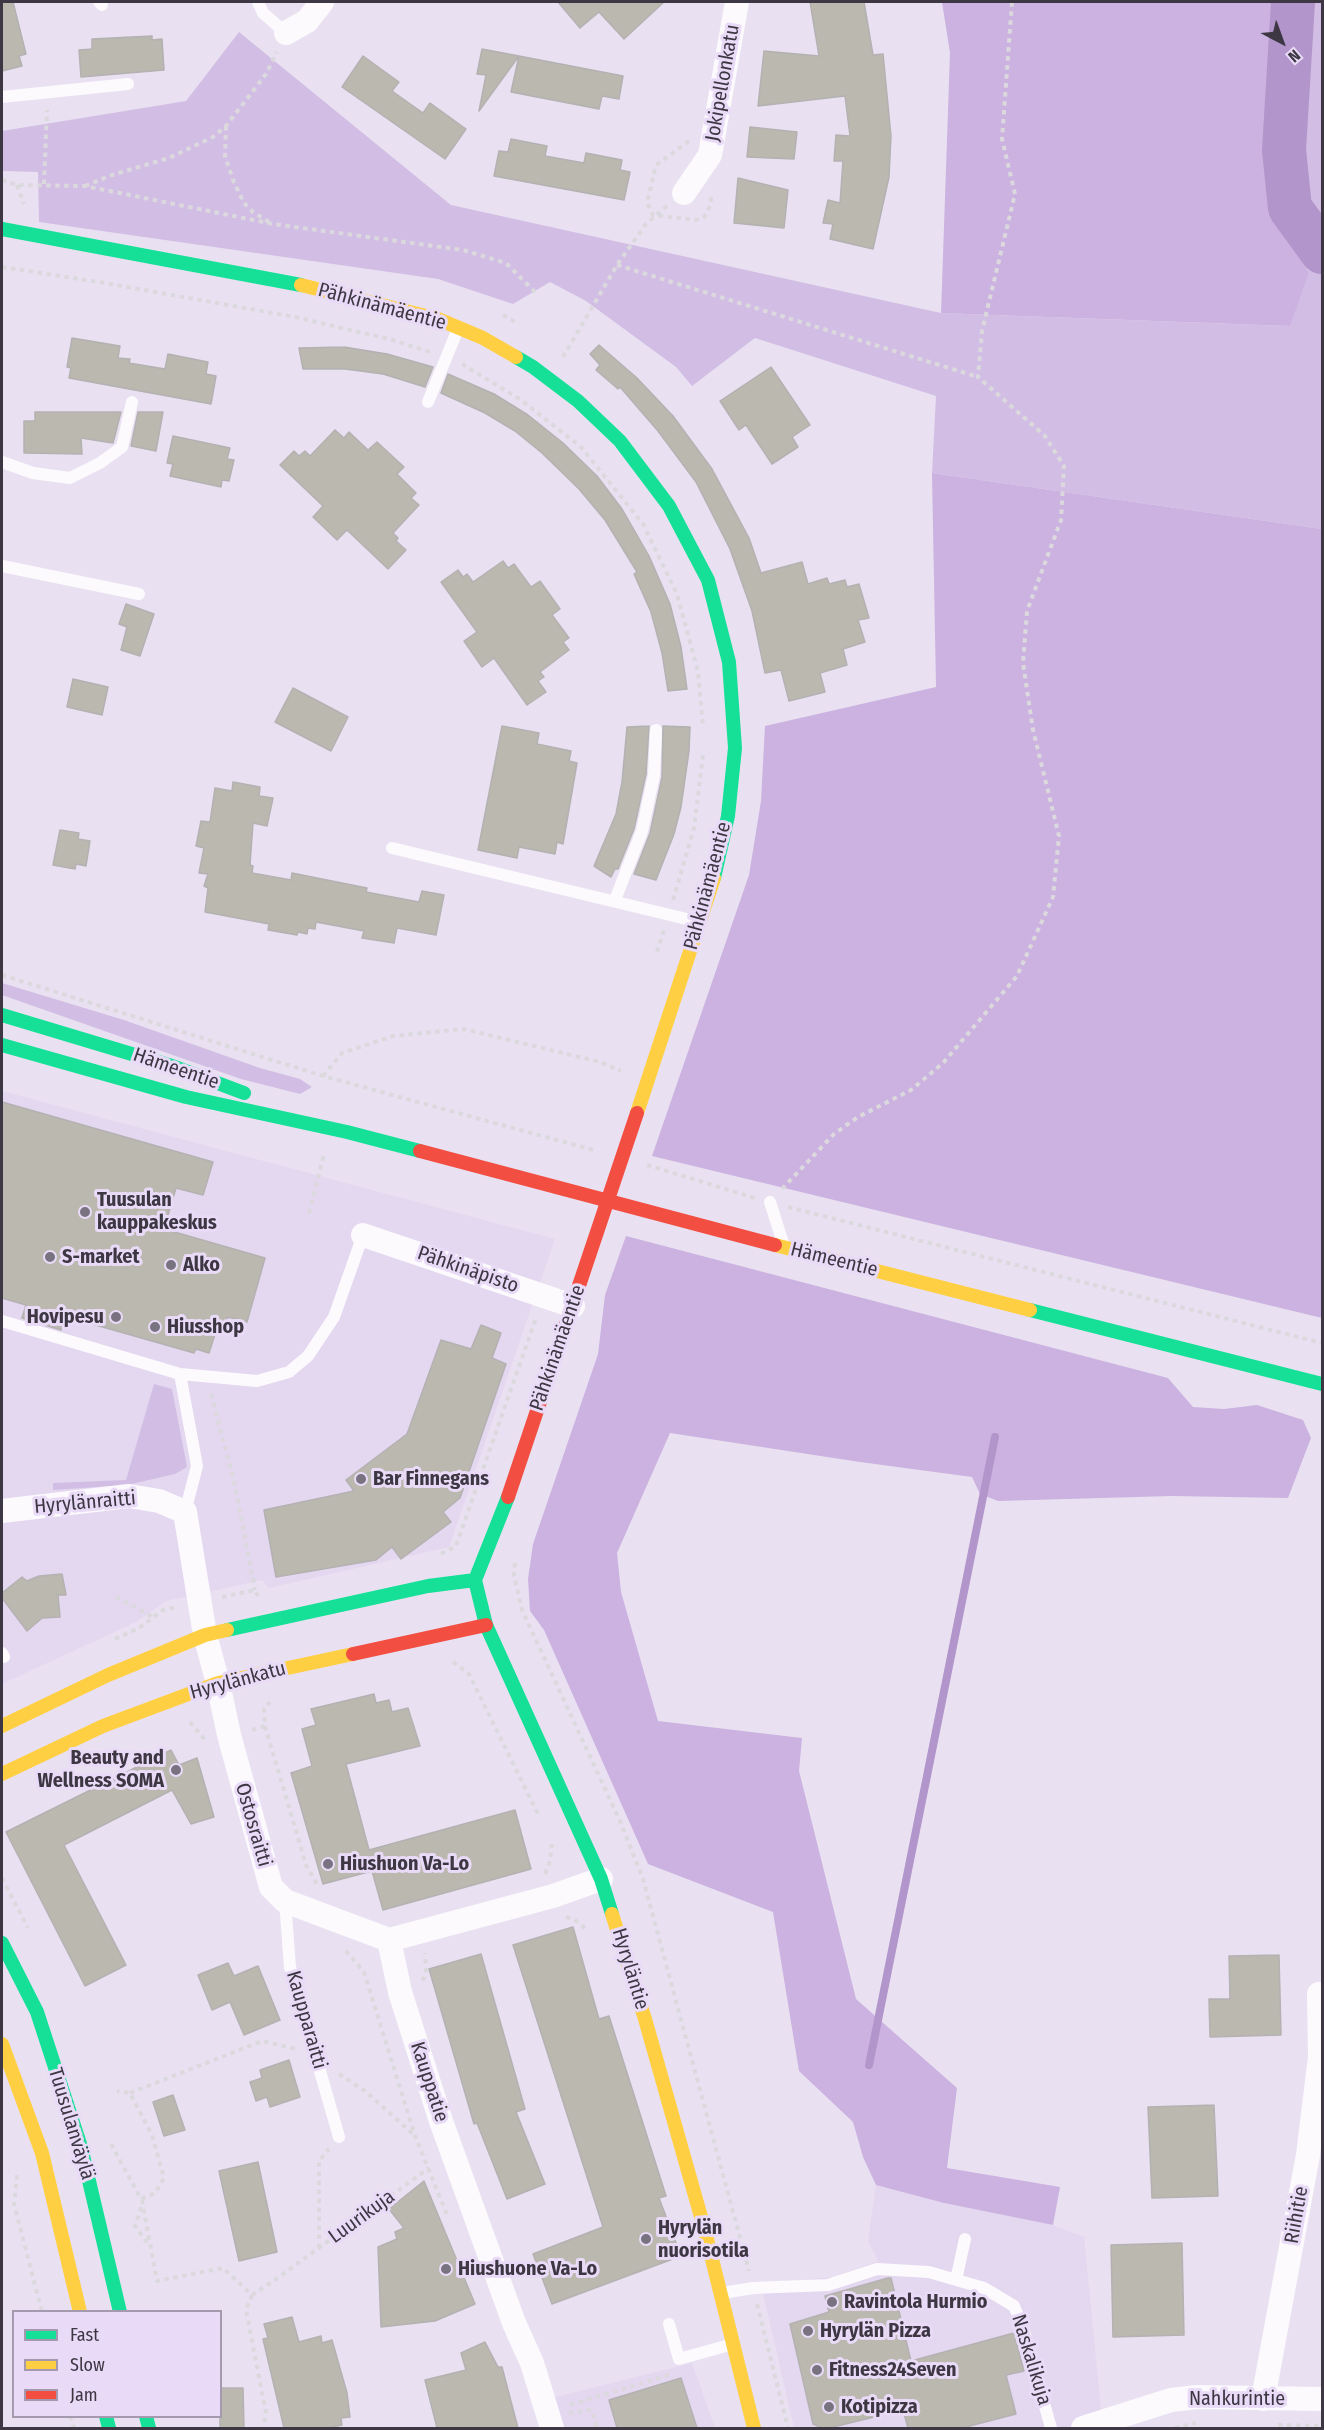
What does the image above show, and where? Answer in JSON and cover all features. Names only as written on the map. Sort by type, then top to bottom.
[{"type":"street","points":[[286,33],[308,21],[322,2]]},
{"type":"street","name":"Jokipellonkatu","points":[[684,193],[710,155],[737,2]]},
{"type":"street","name":"Pähkinämäentie","points":[[2,229],[305,286],[438,319],[483,338],[533,367],[578,401],[620,441],[669,506],[708,580],[729,662],[735,748],[728,816],[716,872],[573,1306],[497,1529],[475,1580]]},
{"type":"street","name":"Hämeentie","points":[[2,1015],[175,1067],[347,1132]]},
{"type":"street","name":"Hämeentie","points":[[2,1045],[186,1097],[347,1132],[784,1247],[1323,1384]]},
{"type":"street","name":"Pähkinäpisto","points":[[363,1235],[573,1306]]},
{"type":"street","name":"Hyrylänraitti","points":[[2,1511],[129,1496],[159,1501],[185,1512]]},
{"type":"street","points":[[185,1512],[205,1635]]},
{"type":"street","points":[[2,1726],[108,1675],[205,1635],[428,1586],[475,1580]]},
{"type":"street","name":"Hyryläntie","points":[[475,1580],[486,1625],[601,1879],[645,2019],[722,2293],[754,2428]]},
{"type":"street","name":"Hyrylänkatu","points":[[2,1774],[103,1726],[218,1683],[486,1625]]},
{"type":"street","name":"Ostosraitti","points":[[205,1635],[229,1735],[271,1887],[285,1900]]},
{"type":"street","points":[[285,1900],[390,1940],[553,1896],[601,1879]]},
{"type":"street","name":"Kauppatie","points":[[390,1940],[400,1992],[453,2153],[514,2323],[532,2363],[550,2422]]},
{"type":"street","name":"Tuusulanväylä","points":[[2,1943],[37,2012],[81,2146],[120,2310]]},
{"type":"street","name":"Riihitie","points":[[1263,2398],[1308,2155],[1320,2057],[1319,1994]]},
{"type":"street","name":"Tuusulanväylä","points":[[2,2044],[42,2154],[81,2310]]},
{"type":"street","name":"Nahkurintie","points":[[1083,2428],[1171,2400],[1197,2397],[1323,2399]]},
{"type":"lane","points":[[258,2],[263,13],[286,33]]},
{"type":"lane","points":[[2,97],[128,84]]},
{"type":"lane","points":[[428,402],[458,327]]},
{"type":"lane","points":[[2,462],[33,473],[70,478],[100,463],[122,447],[132,402]]},
{"type":"lane","points":[[2,566],[140,594]]},
{"type":"lane","points":[[615,900],[642,831],[654,775],[656,730]]},
{"type":"lane","points":[[392,848],[700,922]]},
{"type":"lane","points":[[770,1202],[784,1247]]},
{"type":"lane","points":[[2,1321],[180,1374],[256,1381],[288,1372],[308,1356],[334,1317],[363,1235]]},
{"type":"lane","points":[[180,1374],[197,1466],[185,1512]]},
{"type":"lane","name":"Kaupparaitti","points":[[285,1900],[290,1967],[339,2137]]},
{"type":"lane","points":[[956,2280],[965,2240]]},
{"type":"lane","name":"Naskalikuja","points":[[722,2293],[753,2288],[828,2285],[877,2269],[929,2272],[984,2288],[1014,2306],[1023,2327],[1051,2428]]},
{"type":"lane","points":[[669,2324],[679,2359],[734,2344]]},
{"type":"path","points":[[978,377],[982,331],[1015,194],[1002,139],[1012,2]]},
{"type":"path","points":[[85,186],[112,175],[169,158],[213,137],[226,126],[266,74],[286,33]]},
{"type":"path","points":[[44,184],[48,92]]},
{"type":"path","points":[[226,126],[225,156],[244,203],[253,212],[273,224]]},
{"type":"path","points":[[653,215],[647,203],[656,165],[692,139]]},
{"type":"path","points":[[2,180],[17,185],[85,186],[273,224],[463,250],[506,263],[538,295]]},
{"type":"path","points":[[554,353],[562,359],[617,265],[653,215],[684,193]]},
{"type":"path","points":[[617,265],[978,377],[1045,436],[1064,466],[1062,520],[1027,611],[1023,663],[1033,730],[1059,836],[1053,897],[1017,976],[943,1064],[911,1090],[858,1117],[834,1134],[770,1202]]},
{"type":"path","points":[[2,267],[295,317],[389,339],[446,357],[469,367],[521,400],[574,441],[643,524],[677,594],[698,671],[704,736]]},
{"type":"path","points":[[495,311],[514,319],[522,326]]},
{"type":"path","points":[[656,956],[694,828],[704,747]]},
{"type":"path","points":[[2,975],[323,1076],[603,1153]]},
{"type":"path","points":[[323,1076],[342,1053],[393,1036],[464,1029],[600,1062],[629,1076]]},
{"type":"path","points":[[309,1213],[325,1151]]},
{"type":"path","points":[[636,1162],[770,1202],[1323,1343]]},
{"type":"path","points":[[516,1554],[513,1576],[522,1610],[620,1821],[643,1879],[753,2288],[788,2428]]},
{"type":"path","points":[[116,1597],[153,1617]]},
{"type":"path","points":[[265,1726],[306,1865],[319,1888],[327,1939],[348,1952],[364,1972],[415,2136],[450,2221]]},
{"type":"path","points":[[538,1877],[544,1873]]},
{"type":"path","points":[[2,1878],[33,1939]]},
{"type":"path","points":[[319,1888],[329,1892]]},
{"type":"path","points":[[117,2091],[130,2092],[262,2042],[294,2048],[317,2061],[365,2091],[415,2136]]},
{"type":"path","points":[[130,2092],[152,2135],[164,2178],[155,2193],[142,2202],[135,2226],[151,2248]]},
{"type":"path","points":[[319,2249],[319,2160],[339,2137]]},
{"type":"path","points":[[111,2142],[142,2202],[157,2280],[223,2268],[252,2295],[246,2310],[266,2413],[263,2428]]},
{"type":"path","name":"Luurikuja","points":[[252,2295],[453,2153]]},
{"type":"path","points":[[17,2173],[14,2204],[41,2310]]},
{"type":"path","points":[[576,2403],[674,2373]]},
{"type":"path","points":[[550,2422],[591,2410],[597,2428]]},
{"type":"path","points":[[1175,2428],[1202,2422]]},
{"type":"path","points":[[1272,2424],[1323,2426]]},
{"type":"shaded area","points":[[942,2],[1281,2],[1272,172],[1277,216],[1309,273],[1290,326],[941,313],[950,53]]},
{"type":"shaded area","points":[[1281,2],[1322,2],[1322,529],[932,473],[936,396],[755,338],[692,386],[676,367],[586,301],[550,282],[513,304],[438,279],[39,222],[38,172],[2,171],[2,131],[186,101],[239,32],[451,205],[941,313],[1289,326],[1309,273],[1277,216],[1272,172]]},
{"type":"shaded area","points":[[932,473],[1322,529],[1322,1318],[652,1156],[749,875],[761,801],[765,726],[936,687]]},
{"type":"shaded area","points":[[2,983],[124,1020],[260,1068],[300,1079],[312,1087],[300,1094],[241,1079],[2,995]]},
{"type":"shaded area","points":[[2,1091],[555,1239],[449,1547],[269,1588],[262,1580],[166,1601],[136,1622],[2,1684]]},
{"type":"shaded area","points":[[626,1236],[1168,1378],[1193,1407],[1224,1409],[1257,1405],[1303,1420],[1311,1438],[1288,1498],[1171,1496],[998,1501],[980,1494],[972,1477],[670,1433],[617,1553],[621,1592],[658,1721],[802,1738],[799,1771],[856,1999],[957,2088],[947,2168],[1060,2187],[1053,2225],[944,2203],[876,2185],[863,2157],[853,2122],[799,2071],[773,1912],[648,1864],[544,1630],[530,1611],[528,1579],[533,1544],[598,1354],[605,1295]]},
{"type":"shaded area","points":[[154,1384],[172,1389],[187,1467],[175,1474],[127,1485],[53,1490],[53,1483],[126,1480]]},
{"type":"shaded area","points":[[876,2185],[944,2203],[1053,2225],[1084,2237],[1102,2419],[1072,2428],[794,2428],[761,2284],[833,2277],[878,2261],[868,2241]]},
{"type":"shaded area","points":[[692,2363],[715,2428],[561,2428],[552,2398]]},
{"type":"building","points":[[2,2],[13,2],[26,54],[19,56],[22,66],[2,71]]},
{"type":"building","points":[[558,2],[664,2],[624,39],[599,12],[580,28]]},
{"type":"building","points":[[810,2],[864,2],[873,55],[883,54],[891,136],[889,177],[873,249],[830,239],[833,224],[823,223],[828,200],[840,203],[843,161],[834,161],[836,135],[850,136],[845,96],[758,106],[764,51],[819,56]]},
{"type":"building","points":[[152,36],[152,40],[162,39],[164,70],[81,77],[79,50],[92,49],[92,39]]},
{"type":"building","points":[[482,49],[519,56],[479,111],[486,75],[477,74]]},
{"type":"building","points":[[363,56],[399,82],[392,91],[423,113],[430,103],[466,129],[445,159],[342,87]]},
{"type":"building","points":[[519,56],[623,76],[619,99],[602,96],[599,109],[511,92]]},
{"type":"building","points":[[750,127],[797,132],[794,159],[747,157]]},
{"type":"building","points":[[511,139],[547,146],[545,156],[584,163],[586,153],[622,160],[620,170],[630,172],[624,200],[494,176],[499,151],[508,152]]},
{"type":"building","points":[[738,178],[788,190],[784,228],[734,223]]},
{"type":"building","points":[[72,338],[120,346],[118,358],[130,359],[129,363],[165,369],[168,354],[208,362],[206,374],[216,376],[211,404],[69,378],[71,368],[67,367]]},
{"type":"building","points":[[599,345],[637,378],[673,416],[712,469],[749,538],[761,573],[802,562],[808,584],[827,578],[829,584],[845,580],[847,587],[859,584],[869,618],[858,620],[865,642],[843,649],[847,665],[820,673],[825,692],[789,701],[781,670],[765,673],[752,611],[730,549],[696,482],[658,431],[620,387],[618,389],[596,370],[600,365],[590,354]]},
{"type":"building","points":[[344,347],[387,354],[433,367],[425,387],[383,374],[345,369],[303,369],[299,348]]},
{"type":"building","points":[[771,367],[810,425],[792,437],[798,447],[772,464],[746,425],[739,430],[720,401]]},
{"type":"building","points":[[448,374],[494,394],[528,415],[563,443],[597,476],[622,509],[649,556],[670,604],[681,647],[687,689],[668,691],[662,653],[651,612],[634,574],[637,572],[605,520],[579,489],[542,453],[515,431],[485,413],[441,393]]},
{"type":"building","points":[[35,412],[121,412],[113,443],[81,438],[82,454],[24,453],[24,421],[35,421]]},
{"type":"building","points":[[138,412],[163,412],[156,451],[131,446]]},
{"type":"building","points":[[335,430],[344,438],[349,432],[368,450],[377,442],[404,467],[397,474],[416,493],[411,498],[419,505],[393,533],[398,538],[396,541],[406,550],[388,569],[347,530],[337,540],[313,517],[323,506],[280,465],[294,451],[299,456],[305,451],[310,456]]},
{"type":"building","points":[[173,436],[230,448],[227,459],[234,460],[229,481],[222,480],[221,487],[170,476],[173,464],[167,463]]},
{"type":"building","points":[[503,561],[508,568],[514,564],[531,587],[540,581],[560,609],[552,615],[569,638],[563,642],[569,650],[540,672],[544,677],[538,681],[546,692],[527,705],[494,658],[482,667],[464,641],[477,632],[441,582],[458,570],[463,577],[467,574],[473,582]]},
{"type":"building","points":[[126,604],[154,614],[140,656],[121,650],[127,627],[119,624]]},
{"type":"building","points":[[73,679],[108,687],[102,715],[67,707]]},
{"type":"building","points":[[293,688],[348,717],[331,751],[275,722]]},
{"type":"building","points":[[502,726],[539,733],[537,744],[571,751],[569,761],[577,763],[563,844],[557,842],[555,854],[519,847],[517,858],[478,850]]},
{"type":"building","points":[[649,726],[646,774],[634,829],[618,869],[615,869],[611,877],[594,866],[616,814],[622,782],[627,727]]},
{"type":"building","points":[[663,726],[690,727],[689,751],[681,807],[674,834],[656,880],[634,874],[650,833],[662,777]]},
{"type":"building","points":[[233,782],[260,787],[259,796],[273,798],[267,826],[253,823],[250,865],[253,866],[252,873],[291,880],[292,873],[367,888],[366,892],[419,902],[422,891],[444,895],[436,935],[397,928],[394,943],[362,938],[364,931],[316,922],[315,929],[308,928],[307,934],[298,932],[297,935],[268,930],[269,924],[205,912],[208,888],[204,886],[208,874],[199,873],[204,848],[196,846],[201,821],[210,822],[215,788],[232,791]]},
{"type":"building","points":[[60,830],[79,833],[78,839],[90,841],[86,866],[76,864],[75,869],[53,865]]},
{"type":"building","name":"Tuusulan kauppakeskus","points":[[2,1102],[213,1162],[203,1195],[176,1188],[164,1229],[265,1258],[247,1322],[228,1317],[223,1333],[216,1331],[209,1353],[196,1349],[194,1353],[64,1316],[61,1330],[22,1318],[26,1305],[2,1298]]},
{"type":"building","points":[[481,1325],[501,1333],[492,1358],[506,1364],[460,1498],[443,1512],[451,1522],[401,1559],[392,1547],[376,1560],[276,1577],[264,1510],[354,1491],[346,1480],[407,1434],[441,1340],[471,1349]]},
{"type":"building","points":[[62,1574],[66,1595],[58,1595],[60,1617],[42,1618],[27,1631],[2,1598],[2,1593],[22,1577],[27,1581],[39,1576]]},
{"type":"building","points":[[374,1694],[376,1703],[389,1700],[392,1712],[408,1708],[420,1746],[346,1764],[369,1850],[515,1810],[531,1869],[383,1910],[372,1871],[323,1884],[291,1773],[312,1766],[302,1729],[316,1725],[311,1709]]},
{"type":"building","points":[[171,1750],[179,1765],[197,1758],[214,1817],[191,1824],[172,1790],[64,1845],[126,1965],[85,1986],[6,1832]]},
{"type":"building","points":[[573,1927],[599,2019],[609,2016],[666,2196],[659,2198],[681,2256],[552,2304],[533,2254],[603,2227],[513,1945]]},
{"type":"building","points":[[481,1954],[525,2109],[516,2112],[545,2184],[507,2199],[477,2123],[474,2124],[429,1969]]},
{"type":"building","points":[[1279,1955],[1281,2035],[1210,2037],[1209,1999],[1230,1999],[1229,1956]]},
{"type":"building","points":[[228,1963],[234,1976],[258,1966],[280,2020],[244,2035],[230,2002],[212,2010],[198,1975]]},
{"type":"building","points":[[289,2060],[300,2097],[270,2107],[267,2097],[256,2101],[250,2082],[262,2078],[260,2070]]},
{"type":"building","points":[[173,2095],[185,2130],[164,2136],[153,2102]]},
{"type":"building","points":[[1214,2105],[1218,2196],[1152,2198],[1148,2107]]},
{"type":"building","points":[[258,2162],[277,2252],[239,2261],[219,2171]]},
{"type":"building","points":[[424,2181],[475,2304],[435,2321],[381,2327],[378,2247],[397,2239],[395,2232],[404,2228],[389,2209]]},
{"type":"building","points":[[1182,2243],[1184,2335],[1113,2337],[1111,2245]]},
{"type":"building","points":[[891,2278],[911,2361],[1014,2333],[1024,2371],[1006,2375],[1016,2414],[962,2428],[908,2428],[903,2410],[829,2428],[813,2424],[790,2324],[829,2312],[825,2296]]},
{"type":"building","points":[[292,2317],[299,2342],[321,2336],[322,2343],[332,2340],[347,2393],[350,2417],[341,2418],[342,2425],[328,2428],[284,2428],[263,2339],[268,2338],[264,2324]]},
{"type":"building","points":[[485,2342],[498,2367],[502,2367],[518,2428],[437,2428],[425,2380],[466,2370],[461,2353]]},
{"type":"building","points":[[681,2378],[697,2428],[617,2428],[609,2400]]},
{"type":"building","points":[[222,2388],[243,2388],[244,2428],[220,2428]]},
{"type":"waterway","points":[[1293,2],[1284,150],[1290,208],[1322,252]]},
{"type":"waterway","points":[[869,2065],[995,1437]]},
{"type":"traffic: fast","points":[[2,229],[301,285]]},
{"type":"traffic: fast","points":[[516,357],[578,401],[620,441],[669,506],[708,580],[729,662],[735,748],[728,816],[714,878]]},
{"type":"traffic: fast","points":[[2,1015],[175,1067],[244,1093]]},
{"type":"traffic: fast","points":[[2,1045],[186,1097],[347,1132],[420,1151]]},
{"type":"traffic: fast","points":[[1030,1310],[1322,1384]]},
{"type":"traffic: fast","points":[[508,1497],[475,1580],[486,1625],[601,1879],[612,1914]]},
{"type":"traffic: fast","points":[[227,1630],[428,1586],[475,1580]]},
{"type":"traffic: fast","points":[[2,1943],[37,2012],[81,2147],[120,2310]]},
{"type":"traffic: fast","points":[[106,2418],[109,2428]]},
{"type":"traffic: fast","points":[[146,2418],[149,2428]]},
{"type":"traffic: slow","points":[[301,285],[438,319],[483,338],[516,357]]},
{"type":"traffic: slow","points":[[637,1113],[714,878]]},
{"type":"traffic: slow","points":[[775,1245],[1030,1310]]},
{"type":"traffic: slow","points":[[2,1726],[108,1675],[205,1635],[227,1630]]},
{"type":"traffic: slow","points":[[2,1774],[103,1726],[218,1683],[353,1654]]},
{"type":"traffic: slow","points":[[612,1914],[645,2019],[705,2231],[754,2428]]},
{"type":"traffic: slow","points":[[2,2044],[42,2153],[80,2310]]},
{"type":"traffic: jam","points":[[508,1497],[637,1113]]},
{"type":"traffic: jam","points":[[420,1151],[775,1245]]},
{"type":"traffic: jam","points":[[353,1654],[486,1625]]},
{"type":"place","name":"Tuusulan kauppakeskus","points":[[85,1212]]},
{"type":"place","name":"S-market","points":[[50,1257]]},
{"type":"place","name":"Alko","points":[[171,1265]]},
{"type":"place","name":"Hovipesu","points":[[116,1317]]},
{"type":"place","name":"Hiusshop","points":[[155,1327]]},
{"type":"place","name":"Bar Finnegans","points":[[361,1479]]},
{"type":"place","name":"Beauty and Wellness SOMA","points":[[176,1770]]},
{"type":"place","name":"Hiushuon Va-Lo","points":[[328,1864]]},
{"type":"place","name":"Hyrylän nuorisotila","points":[[646,2239]]},
{"type":"place","name":"Hiushuone Va-Lo","points":[[446,2269]]},
{"type":"place","name":"Ravintola Hurmio","points":[[832,2302]]},
{"type":"place","name":"Hyrylän Pizza","points":[[808,2331]]},
{"type":"place","name":"Fitness24Seven","points":[[817,2370]]},
{"type":"place","name":"Kotipizza","points":[[829,2407]]}]
